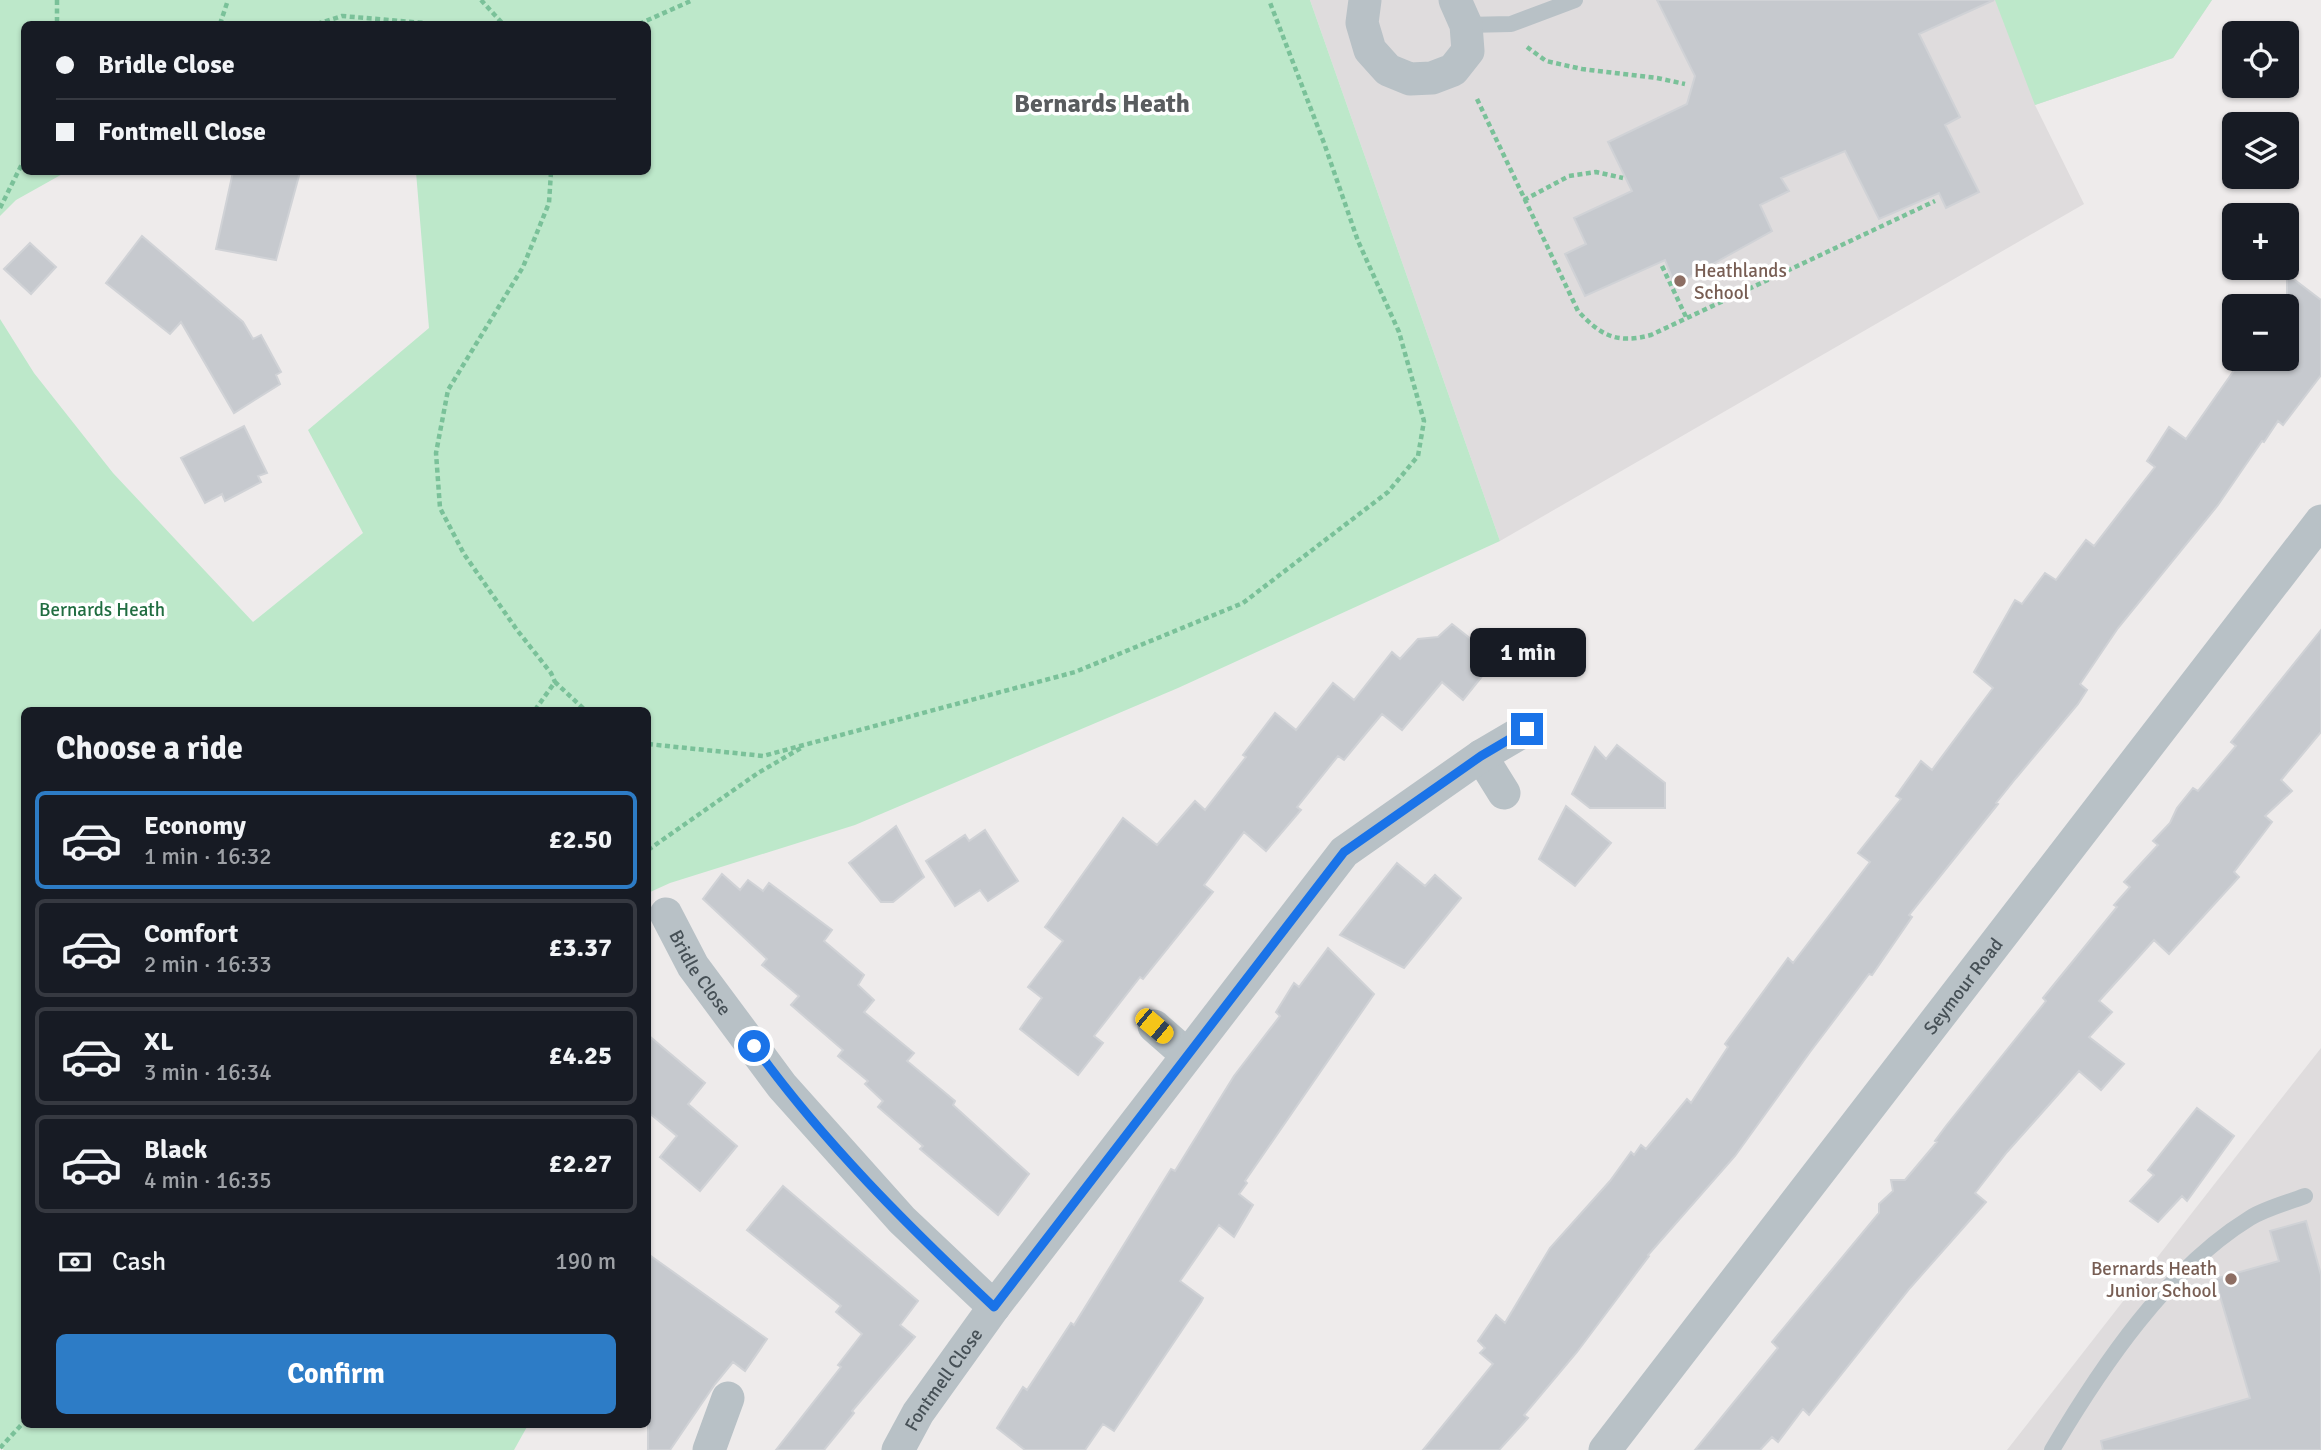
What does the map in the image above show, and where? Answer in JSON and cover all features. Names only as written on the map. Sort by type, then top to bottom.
[{"type":"street","points":[[1365,0],[1362,23],[1370,50],[1388,70],[1410,79],[1432,78],[1452,70],[1468,51],[1460,12]]},
{"type":"street","name":"Seymour Road","points":[[1605,1450],[2321,521]]},
{"type":"street","name":"Fontmell Close","points":[[898,1450],[918,1413],[994,1307],[1344,852],[1481,756],[1527,729]]},
{"type":"street","points":[[1481,756],[1504,793]]},
{"type":"street","name":"Bridle Close","points":[[666,914],[694,966],[782,1086],[902,1220],[994,1307]]},
{"type":"street","points":[[1154,1026],[1187,1055]]},
{"type":"street","points":[[709,1450],[728,1398]]},
{"type":"lane","points":[[1460,12],[1511,24],[1575,0]]},
{"type":"lane","points":[[2052,1450],[2106,1366],[2160,1294],[2206,1249],[2251,1217],[2305,1196]]},
{"type":"path","points":[[57,0],[57,21]]},
{"type":"path","points":[[221,21],[228,0]]},
{"type":"path","points":[[481,0],[500,21]]},
{"type":"path","points":[[646,21],[693,0]]},
{"type":"path","points":[[651,744],[762,756],[1075,672],[1243,603],[1388,492],[1418,456],[1424,421],[1399,332],[1358,240],[1324,142],[1269,0]]},
{"type":"path","points":[[326,21],[342,16],[401,21]]},
{"type":"path","points":[[1511,24],[1521,42],[1546,61],[1685,84]]},
{"type":"path","points":[[1459,62],[1578,311],[1592,326],[1611,337],[1631,340],[1651,335],[1935,201]]},
{"type":"path","points":[[0,208],[21,166]]},
{"type":"path","points":[[1524,200],[1569,176],[1596,172],[1623,178]]},
{"type":"path","points":[[551,175],[549,203],[523,267],[448,390],[436,453],[440,508],[464,554],[555,682],[582,707]]},
{"type":"path","points":[[1662,266],[1687,319]]},
{"type":"path","points":[[537,707],[555,682]]},
{"type":"path","points":[[651,848],[758,773],[808,744]]},
{"type":"path","points":[[0,1448],[21,1425]]},
{"type":"shaded area","name":"Heathlands School","points":[[1310,0],[2212,0],[2173,58],[2035,105],[2084,204],[1500,541]]},
{"type":"shaded area","name":"Bernards Heath Junior School","points":[[2321,1048],[2321,1450],[2007,1450],[2273,1109]]},
{"type":"green space","points":[[0,0],[1310,0],[1500,541],[1178,688],[855,825],[670,883],[651,892],[651,707],[21,707],[21,1428],[526,1428],[514,1450],[4,1450],[0,1447],[0,319],[34,373],[113,473],[253,622],[363,533],[308,430],[429,328],[416,175],[651,175],[651,21],[21,21],[21,175],[61,175],[16,200],[0,216]]},
{"type":"green space","points":[[1995,0],[2212,0],[2173,58],[2035,105]]},
{"type":"building","points":[[1657,0],[1994,0],[1919,34],[1960,117],[1945,125],[1979,192],[1946,208],[1939,193],[1879,219],[1845,151],[1781,178],[1789,191],[1760,205],[1772,231],[1675,285],[1665,260],[1585,296],[1565,254],[1586,244],[1574,218],[1632,191],[1608,142],[1687,104],[1695,76]]},
{"type":"building","points":[[232,175],[299,175],[276,260],[216,249]]},
{"type":"building","points":[[142,236],[243,322],[253,339],[261,335],[281,372],[276,375],[280,384],[234,413],[181,322],[170,334],[106,283]]},
{"type":"building","points":[[30,243],[56,267],[31,294],[4,269]]},
{"type":"building","points":[[2287,280],[2295,280],[2321,300],[2321,375],[2283,425],[2278,421],[2218,505],[2118,628],[2080,684],[2087,690],[2078,704],[2016,778],[1909,915],[1912,917],[1872,975],[1869,974],[1735,1156],[1648,1255],[1577,1352],[1524,1415],[1528,1418],[1499,1450],[1423,1450],[1493,1364],[1480,1353],[1485,1348],[1478,1341],[1496,1315],[1505,1323],[1550,1248],[1610,1181],[1631,1152],[1634,1155],[1641,1145],[1646,1149],[1687,1099],[1691,1103],[1728,1047],[1725,1044],[1788,958],[1793,963],[1870,862],[1858,853],[1901,799],[1896,796],[1921,761],[1932,770],[1993,688],[1974,672],[2015,600],[2022,604],[2045,573],[2056,580],[2086,540],[2094,546],[2155,467],[2147,461],[2169,427],[2186,439],[2234,371],[2299,371],[2299,294],[2287,294]]},
{"type":"building","points":[[244,426],[267,473],[258,476],[261,482],[225,501],[222,494],[205,503],[181,458]]},
{"type":"building","points":[[1452,624],[1496,659],[1463,700],[1442,682],[1402,730],[1382,714],[1344,760],[1338,756],[1297,807],[1301,810],[1266,851],[1244,832],[1204,885],[1213,892],[1143,979],[1140,977],[1094,1036],[1103,1043],[1078,1075],[1020,1029],[1042,998],[1028,987],[1063,941],[1045,927],[1123,818],[1157,845],[1195,801],[1205,810],[1246,757],[1243,755],[1275,713],[1296,730],[1333,683],[1354,700],[1392,652],[1400,659],[1418,639],[1438,637]]},
{"type":"building","points":[[2321,630],[2321,732],[2281,780],[2292,791],[2265,816],[2272,822],[2234,872],[2239,877],[2169,954],[2154,940],[2099,1001],[2112,1012],[2089,1037],[2124,1064],[2101,1090],[2079,1071],[2007,1152],[1975,1193],[1986,1202],[1910,1288],[1809,1415],[1803,1409],[1778,1442],[1772,1437],[1760,1450],[1695,1450],[1778,1348],[1772,1342],[1879,1213],[1879,1204],[1893,1191],[1891,1180],[1905,1180],[1937,1142],[1935,1141],[1946,1126],[2046,1001],[2043,998],[2117,907],[2114,905],[2130,887],[2124,882],[2158,845],[2153,841],[2170,823],[2177,808],[2193,788],[2198,791],[2236,746],[2231,742]]},
{"type":"building","points":[[1617,745],[1665,783],[1665,808],[1590,808],[1572,794],[1595,747],[1606,759]]},
{"type":"building","points":[[1566,806],[1611,843],[1575,886],[1539,859]]},
{"type":"building","points":[[896,826],[924,877],[893,902],[881,902],[849,863]]},
{"type":"building","points":[[985,830],[1018,881],[988,901],[980,890],[955,906],[926,861],[965,835],[969,841]]},
{"type":"building","points":[[1397,863],[1425,886],[1435,875],[1461,898],[1404,968],[1340,935]]},
{"type":"building","points":[[722,874],[740,890],[748,880],[763,891],[769,883],[832,930],[824,941],[864,975],[858,985],[874,1000],[864,1012],[914,1053],[907,1061],[955,1101],[953,1105],[1029,1174],[998,1215],[920,1149],[923,1146],[878,1107],[883,1101],[865,1084],[868,1081],[838,1056],[843,1050],[791,1005],[799,996],[762,965],[767,959],[703,899]]},
{"type":"building","points":[[1328,948],[1374,994],[1245,1181],[1247,1183],[1239,1194],[1253,1205],[1234,1237],[1219,1225],[1180,1281],[1203,1298],[1201,1302],[1114,1431],[1103,1424],[1085,1450],[1025,1450],[997,1428],[1023,1387],[1027,1390],[1071,1323],[1074,1325],[1171,1169],[1175,1171],[1234,1076],[1280,1016],[1276,1012],[1294,983],[1299,987]]},
{"type":"building","points":[[651,1038],[705,1083],[688,1104],[737,1146],[700,1191],[660,1157],[677,1136],[651,1114]]},
{"type":"building","points":[[2197,1108],[2234,1136],[2187,1201],[2182,1196],[2158,1222],[2130,1201],[2154,1175],[2148,1170]]},
{"type":"building","points":[[783,1186],[918,1301],[900,1325],[915,1337],[852,1411],[854,1413],[824,1450],[776,1450],[841,1367],[838,1365],[862,1334],[836,1312],[841,1306],[747,1230]]},
{"type":"building","points":[[2306,1221],[2321,1275],[2321,1450],[2103,1450],[2101,1441],[2250,1398],[2215,1279],[2279,1261],[2270,1231]]},
{"type":"building","points":[[651,1256],[767,1339],[745,1371],[733,1362],[670,1450],[648,1450],[648,1428],[651,1428]]},
{"type":"place","name":"Heathlands School","points":[[1680,281]]},
{"type":"place","name":"Bernards Heath Junior School","points":[[2231,1279]]},
{"type":"district","name":"Bernards Heath","points":[[1102,103]]},
{"type":"route","points":[[754,1046],[782,1086],[902,1220],[994,1307],[1344,852],[1481,756],[1527,729]]}]
